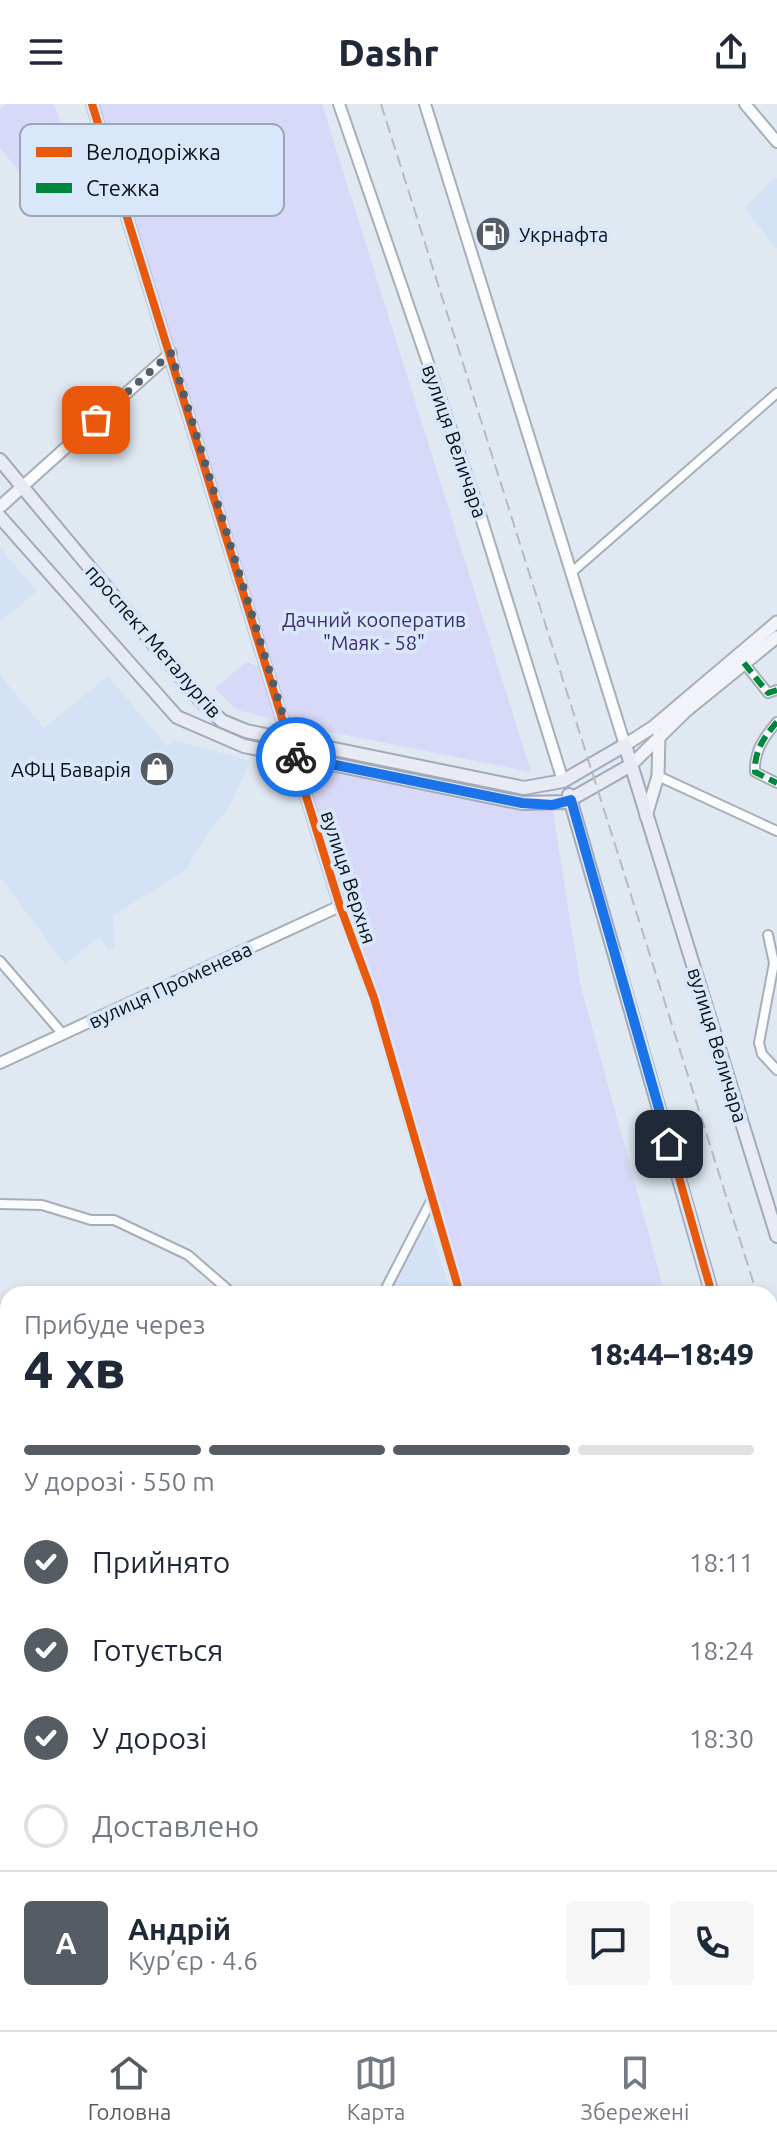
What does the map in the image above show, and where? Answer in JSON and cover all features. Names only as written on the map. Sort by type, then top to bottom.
[{"type":"main road","name":"проспект Металургів","points":[[0,460],[201,701],[222,721],[246,731],[524,788],[563,781],[625,745]]},
{"type":"main road","points":[[0,507],[22,487]]},
{"type":"main road","name":"проспект Металургів","points":[[0,517],[83,614],[183,720],[244,746],[522,803],[552,805],[571,800],[631,765]]},
{"type":"main road","points":[[625,745],[653,727],[777,622]]},
{"type":"main road","points":[[631,765],[686,711],[777,637]]},
{"type":"main road","points":[[183,720],[201,701]]},
{"type":"main road","points":[[646,816],[658,776],[661,738],[653,727]]},
{"type":"main road","name":"вулиця Величара","points":[[625,745],[777,1234]]},
{"type":"main road","points":[[563,781],[710,1286]]},
{"type":"street","name":"вулиця Верхня","points":[[92,104],[98,124]]},
{"type":"street","name":"вулиця Величара","points":[[339,104],[480,514],[563,781]]},
{"type":"street","points":[[425,104],[625,745]]},
{"type":"street","points":[[745,104],[777,142]]},
{"type":"street","name":"вулиця Верхня","points":[[128,216],[340,906],[374,998],[458,1286]]},
{"type":"street","points":[[22,487],[171,353]]},
{"type":"street","points":[[572,572],[777,393]]},
{"type":"street","points":[[744,663],[775,695]]},
{"type":"street","points":[[777,722],[764,737],[754,765],[755,772],[777,783]]},
{"type":"street","points":[[658,776],[777,831]]},
{"type":"street","name":"вулиця Променева","points":[[0,1063],[61,1032],[79,1027],[340,906]]},
{"type":"street","points":[[768,935],[775,969],[759,1043],[762,1054],[777,1070]]},
{"type":"street","points":[[0,961],[61,1032]]},
{"type":"street","points":[[387,1286],[432,1199]]},
{"type":"street","points":[[0,1204],[42,1205],[91,1220],[114,1220],[188,1255],[224,1286]]},
{"type":"shaded area","points":[[777,179],[777,249],[744,208]]},
{"type":"shaded area","points":[[0,548],[37,591],[0,622]]},
{"type":"shaded area","points":[[0,675],[44,728],[108,676],[167,746],[174,740],[250,761],[232,802],[195,852],[188,868],[113,916],[115,947],[109,951],[99,937],[65,964],[0,877]]},
{"type":"shaded area","points":[[427,1218],[448,1286],[390,1286]]},
{"type":"green space","points":[[6,104],[53,104],[59,115],[60,124],[20,124],[20,172],[0,148],[0,109]]},
{"type":"green space","name":"Дачний кооператив \"Маяк - 58\"","points":[[99,104],[322,104],[531,772],[290,724],[134,216],[284,216],[284,124],[105,124]]},
{"type":"green space","points":[[247,662],[260,667],[277,720],[237,710],[215,688]]},
{"type":"green space","points":[[294,756],[552,805],[580,983],[663,1286],[457,1286]]},
{"type":"railway","points":[[381,104],[754,1286]]},
{"type":"marked path","points":[[744,663],[768,693],[777,690]]},
{"type":"marked path","points":[[777,722],[761,745],[755,772],[777,783]]},
{"type":"cycle path","points":[[92,104],[98,124]]},
{"type":"cycle path","points":[[127,216],[340,906],[374,998],[458,1286]]},
{"type":"cycle path","points":[[616,955],[710,1286]]},
{"type":"way so far","points":[[96,420],[171,353],[288,740],[296,757]]},
{"type":"place","name":"Укрнафта","points":[[493,234]]},
{"type":"place","name":"АФЦ Баварiя","points":[[157,769]]},
{"type":"route","points":[[296,757],[522,803],[552,805],[571,800],[669,1144]]}]
